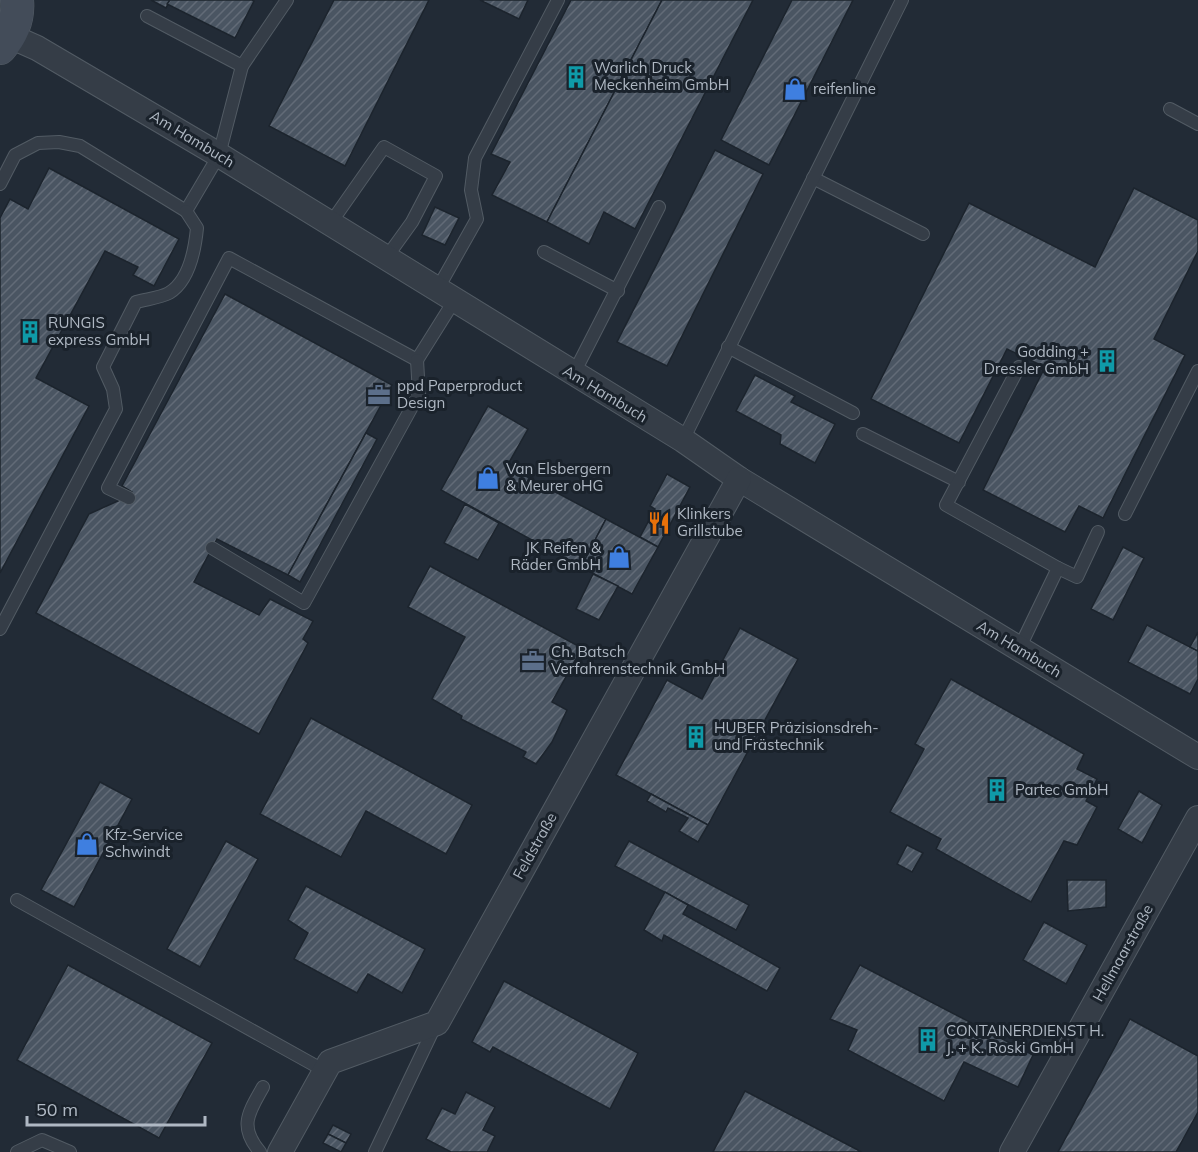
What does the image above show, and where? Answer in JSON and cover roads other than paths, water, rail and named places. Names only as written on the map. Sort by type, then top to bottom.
[{"type":"main road","points":[[5,42],[16,20],[17,0]]},
{"type":"street","name":"Am Hambuch","points":[[5,42],[37,48],[219,155],[682,440],[739,479],[1198,757]]},
{"type":"street","name":"Feldstraße","points":[[437,1023],[739,479]]},
{"type":"street","name":"Hellmaarstraße","points":[[1012,1152],[1198,818]]},
{"type":"street","points":[[280,1152],[330,1062],[437,1023]]},
{"type":"lane","points":[[186,211],[219,155],[242,66],[287,0]]},
{"type":"lane","points":[[212,548],[304,603],[419,394],[417,360],[477,219],[471,190],[475,158],[558,0]]},
{"type":"lane","points":[[682,440],[902,0]]},
{"type":"lane","points":[[147,16],[242,66]]},
{"type":"lane","points":[[1170,109],[1198,124]]},
{"type":"lane","points":[[0,184],[15,155],[38,143],[59,142],[80,146],[186,211],[197,228],[194,252],[180,282],[169,293],[136,302],[103,367],[113,389],[116,409],[0,629]]},
{"type":"lane","points":[[330,224],[384,147],[436,176],[412,222],[386,258]]},
{"type":"lane","points":[[813,178],[922,234]]},
{"type":"lane","points":[[573,375],[659,207]]},
{"type":"lane","points":[[544,252],[618,291]]},
{"type":"lane","points":[[129,498],[108,488],[229,258],[417,360]]},
{"type":"lane","points":[[728,348],[853,413]]},
{"type":"lane","points":[[1019,367],[946,505],[1077,577],[1098,532]]},
{"type":"lane","points":[[1125,514],[1198,371]]},
{"type":"lane","points":[[863,434],[959,482]]},
{"type":"lane","points":[[1019,649],[1058,568]]},
{"type":"lane","points":[[17,900],[325,1071]]},
{"type":"lane","points":[[375,1152],[437,1023]]},
{"type":"lane","points":[[260,1152],[248,1132],[246,1117],[263,1087]]},
{"type":"lane","points":[[17,1152],[42,1140],[70,1152]]},
{"type":"place","name":"Warlich Druck Meckenheim GmbH","points":[[576,77]]},
{"type":"place","name":"reifenline","points":[[795,89]]},
{"type":"place","name":"RUNGIS express GmbH","points":[[30,332]]},
{"type":"place","name":"Godding + Dressler GmbH","points":[[1107,361]]},
{"type":"place","name":"ppd Paperproduct Design","points":[[379,395]]},
{"type":"place","name":"Van Elsbergern & Meurer oHG","points":[[488,478]]},
{"type":"place","name":"Klinkers Grillstube","points":[[659,523]]},
{"type":"place","name":"JK Reifen & Räder GmbH","points":[[619,557]]},
{"type":"place","name":"Ch. Batsch Verfahrenstechnik GmbH","points":[[533,661]]},
{"type":"place","name":"HUBER Präzisionsdreh- und Frästechnik","points":[[696,737]]},
{"type":"place","name":"Partec GmbH","points":[[997,790]]},
{"type":"place","name":"Kfz-Service Schwindt","points":[[87,844]]},
{"type":"place","name":"CONTAINERDIENST H. J. + K. Roski GmbH","points":[[928,1040]]}]
